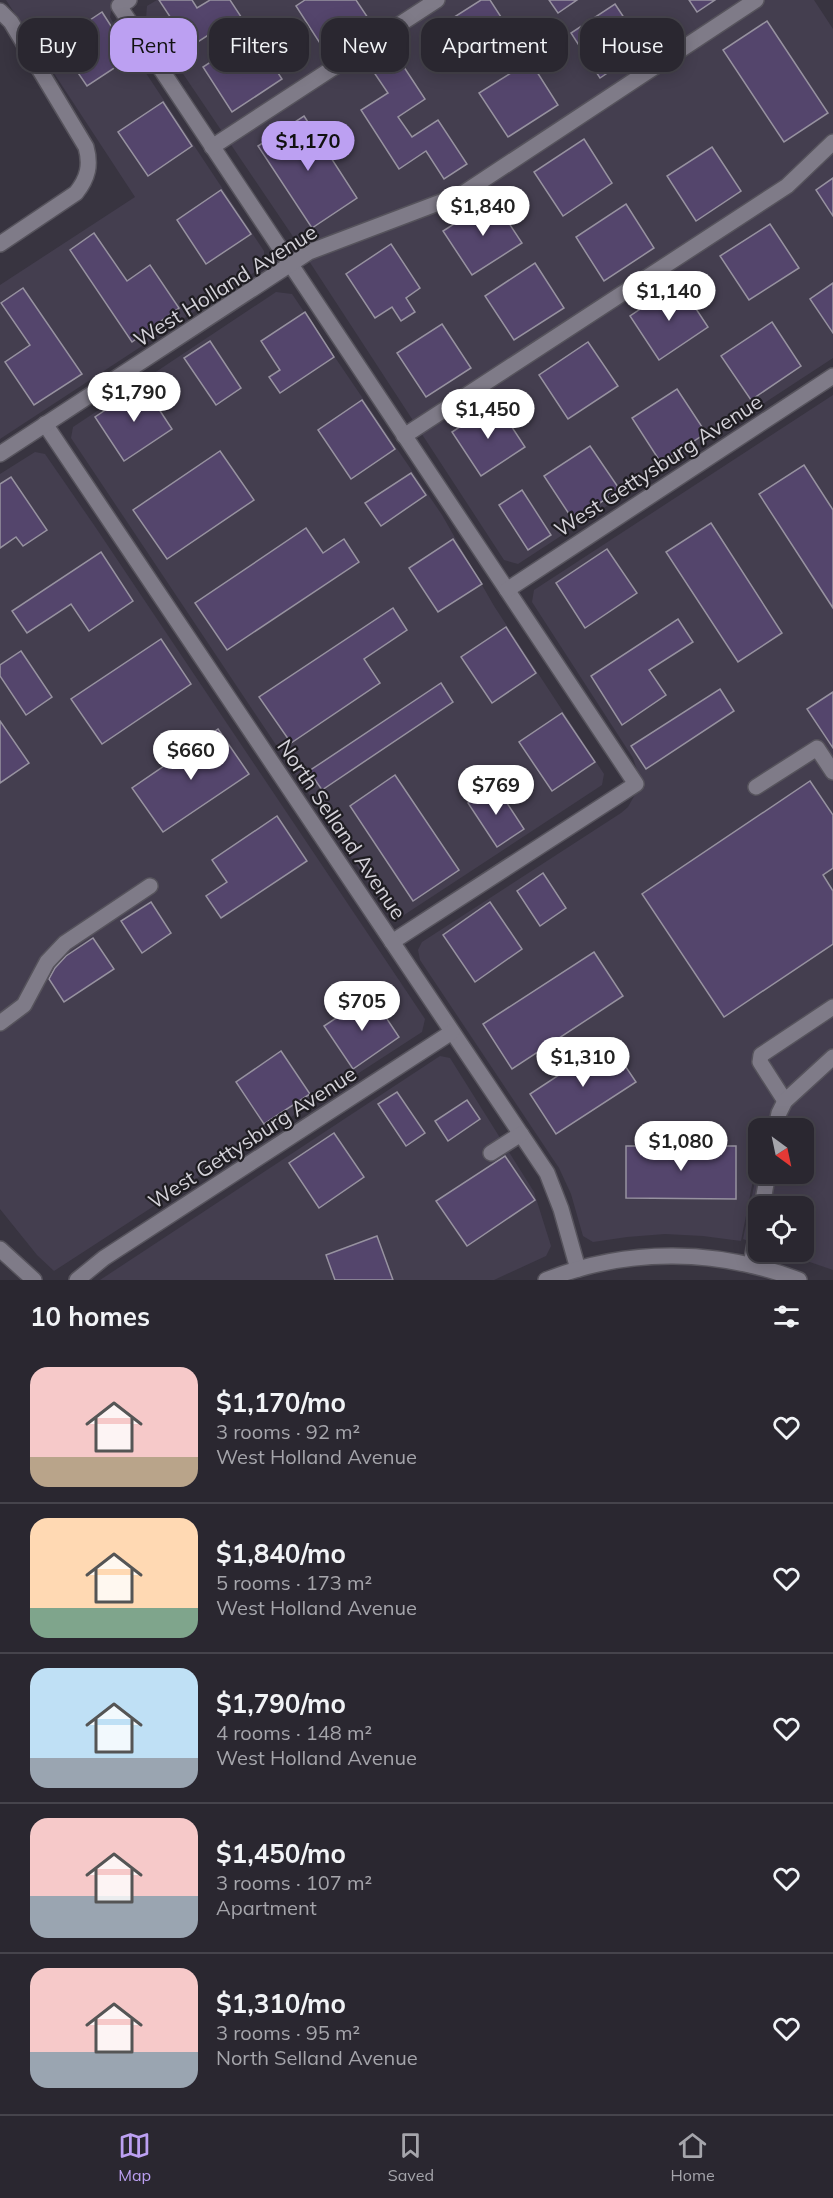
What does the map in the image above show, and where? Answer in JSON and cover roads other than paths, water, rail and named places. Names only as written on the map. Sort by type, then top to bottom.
[{"type":"street","points":[[129,0],[119,6],[636,784],[392,942]]},
{"type":"street","points":[[212,147],[331,67],[437,0]]},
{"type":"street","name":"West Holland Avenue","points":[[0,454],[309,252],[462,194],[756,0]]},
{"type":"street","points":[[0,11],[11,22],[86,147],[89,158],[85,182],[76,193],[0,244]]},
{"type":"street","points":[[404,436],[787,186],[833,142]]},
{"type":"street","name":"West Gettysburg Avenue","points":[[507,590],[833,376]]},
{"type":"street","name":"North Selland Avenue","points":[[45,424],[521,1134],[554,1188],[578,1269]]},
{"type":"street","points":[[756,787],[817,748],[833,772]]},
{"type":"street","points":[[0,1023],[24,1005],[46,962],[65,943],[150,886]]},
{"type":"street","points":[[784,1101],[760,1062],[760,1055],[833,1007]]},
{"type":"street","name":"West Gettysburg Avenue","points":[[77,1280],[104,1258],[452,1032]]},
{"type":"street","points":[[778,1118],[784,1101],[833,1057]]},
{"type":"street","points":[[491,1153],[521,1134]]},
{"type":"street","points":[[0,1249],[34,1280]]},
{"type":"street","points":[[546,1280],[578,1269],[621,1260],[676,1255],[729,1260],[799,1280]]}]
